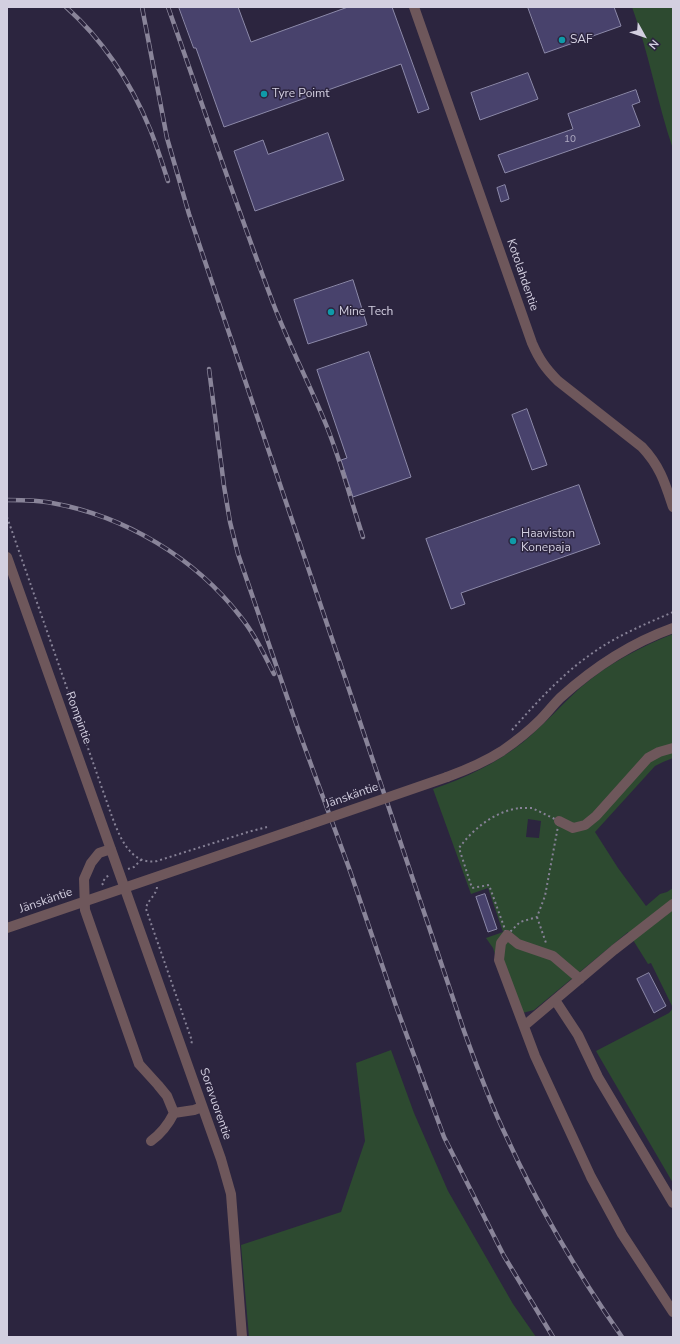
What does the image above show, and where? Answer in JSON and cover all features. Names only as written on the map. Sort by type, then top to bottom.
[{"type":"street","name":"Kotolahdentie","points":[[414,7],[539,358],[546,369],[558,381],[642,447],[652,458],[661,473],[673,507]]},
{"type":"street","name":"Rompintie","points":[[7,557],[124,887]]},
{"type":"street","name":"Jänskäntie","points":[[7,928],[447,777],[484,761],[501,752],[518,739],[539,721],[559,699],[602,664],[638,642],[673,628]]},
{"type":"street","points":[[559,821],[573,828],[585,825],[596,816],[648,758],[659,752],[673,748]]},
{"type":"street","points":[[111,849],[99,854],[91,863],[84,878],[85,910],[139,1064],[167,1096],[174,1113],[168,1125],[160,1134],[151,1140]]},
{"type":"street","name":"Soravuorentie","points":[[124,887],[221,1159],[230,1194],[242,1337]]},
{"type":"street","points":[[524,1026],[614,950],[673,904]]},
{"type":"street","points":[[580,979],[552,956],[518,944],[507,935],[501,943],[499,960],[535,1056],[591,1178],[622,1234],[673,1312]]},
{"type":"street","points":[[555,1000],[578,1035],[598,1077],[673,1204]]},
{"type":"street","points":[[174,1113],[194,1110],[202,1107]]},
{"type":"path","points":[[7,517],[120,838],[126,848],[142,860],[150,862],[158,861],[268,827]]},
{"type":"path","points":[[537,917],[520,922],[507,935],[489,885],[472,888],[459,848],[468,836],[492,818],[508,809],[532,808],[559,821],[545,896],[537,917],[552,956]]},
{"type":"path","points":[[106,894],[102,883],[106,877],[134,867],[142,860]]},
{"type":"path","points":[[155,877],[157,890],[146,904],[146,909],[192,1041],[186,1062]]},
{"type":"green space","points":[[632,7],[673,7],[673,149],[638,24]]},
{"type":"green space","points":[[673,634],[673,758],[655,766],[595,832],[618,868],[646,906],[660,894],[673,888],[673,1008],[651,963],[648,964],[628,932],[534,1010],[515,1015],[493,948],[486,938],[503,932],[488,888],[471,894],[433,789],[468,775],[512,751],[545,723],[591,679],[637,650]],"holes":[[[528,819],[541,821],[539,838],[526,837]]]},
{"type":"green space","points":[[673,1008],[673,1183],[596,1051],[669,1013]]},
{"type":"green space","points":[[391,1050],[414,1113],[448,1191],[513,1304],[536,1337],[249,1337],[241,1245],[341,1212],[365,1141],[356,1063]]},
{"type":"building","name":"Tyre Poimt","points":[[179,7],[238,7],[251,42],[348,7],[392,7],[429,109],[418,113],[401,64],[224,127],[196,48],[194,48]]},
{"type":"building","name":"SAF","points":[[528,7],[614,7],[621,26],[545,53]]},
{"type":"building","points":[[528,73],[538,99],[480,120],[471,93]]},
{"type":"building","points":[[636,90],[640,102],[632,105],[640,126],[505,173],[498,155],[573,129],[568,114]]},
{"type":"building","points":[[328,133],[344,180],[255,211],[234,151],[263,140],[268,154]]},
{"type":"building","points":[[505,185],[509,199],[501,202],[497,188]]},
{"type":"building","name":"Mine Tech","points":[[353,280],[367,325],[308,344],[294,300]]},
{"type":"building","points":[[369,352],[411,477],[353,497],[341,460],[347,458],[317,370]]},
{"type":"building","points":[[527,409],[547,465],[532,470],[512,415]]},
{"type":"building","name":"Haaviston Konepaja","points":[[579,485],[600,544],[461,593],[465,604],[451,609],[426,539]]},
{"type":"building","points":[[485,894],[497,929],[488,932],[476,897]]},
{"type":"building","points":[[649,973],[666,1006],[654,1013],[637,979]]},
{"type":"railway","points":[[66,7],[104,48],[125,79],[150,129],[168,181]]},
{"type":"railway","points":[[142,7],[167,138],[189,214],[464,1031],[495,1112],[532,1190],[575,1265],[622,1337]]},
{"type":"railway","points":[[168,7],[273,303],[332,440],[363,537]]},
{"type":"railway","points":[[209,369],[224,486],[230,522],[238,554],[396,1006],[444,1137],[504,1256],[553,1337]]},
{"type":"railway","points":[[7,500],[41,501],[79,509],[106,518],[132,529],[180,558],[222,595],[240,616],[250,629],[274,674]]},
{"type":"place","name":"SAF","points":[[562,40]]},
{"type":"place","name":"Tyre Poimt","points":[[264,94]]},
{"type":"place","name":"Mine Tech","points":[[331,312]]},
{"type":"place","name":"Haaviston Konepaja","points":[[513,541]]}]
